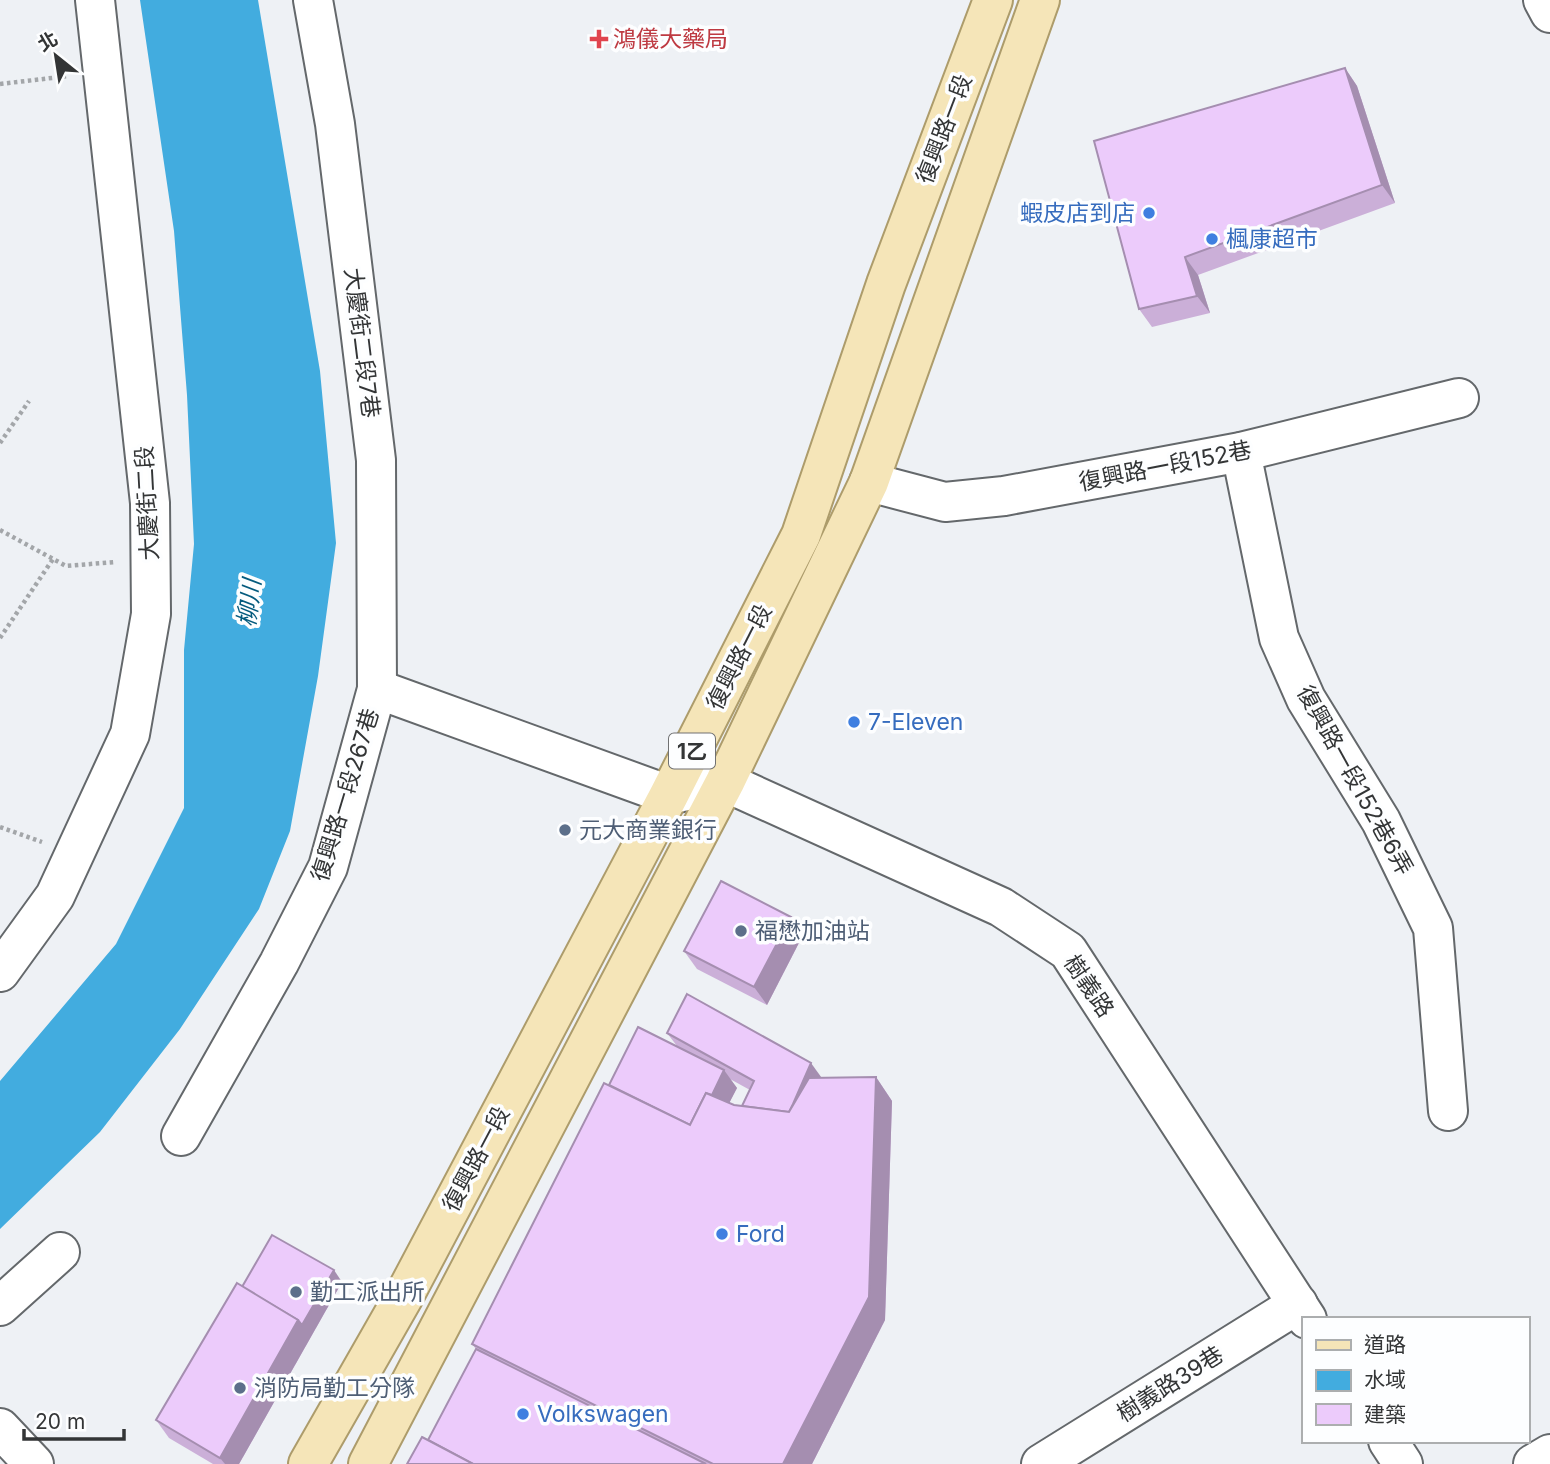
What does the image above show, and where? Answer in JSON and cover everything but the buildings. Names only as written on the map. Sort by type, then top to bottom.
[{"type":"main road","name":"復興路一段","points":[[308,1464],[404,1296],[669,795],[801,535],[886,284],[993,0]]},
{"type":"main road","name":"復興路一段","points":[[368,1464],[725,782],[869,482],[1040,0]]},
{"type":"street","name":"大慶街二段","points":[[0,972],[55,896],[72,854],[130,734],[151,614],[150,503],[95,0]]},
{"type":"street","name":"大慶街二段7巷","points":[[313,0],[335,124],[376,460],[377,689]]},
{"type":"street","points":[[1543,0],[1550,13]]},
{"type":"street","name":"復興路一段152巷","points":[[869,482],[945,502],[1004,496],[1241,452],[1458,398]]},
{"type":"street","name":"復興路一段152巷6弄","points":[[1241,452],[1279,638],[1306,699],[1381,821],[1433,928],[1448,1111]]},
{"type":"street","name":"復興路一段267巷","points":[[181,1136],[279,963],[328,867],[377,689],[669,795]]},
{"type":"street","points":[[669,795],[725,782]]},
{"type":"street","name":"樹義路","points":[[725,782],[1001,907],[1068,951],[1303,1311]]},
{"type":"street","points":[[0,1306],[60,1252]]},
{"type":"street","name":"樹義路39巷","points":[[1041,1464],[1303,1311]]},
{"type":"street","points":[[0,1428],[34,1464]]},
{"type":"street","points":[[1389,1443],[1403,1464]]},
{"type":"street","points":[[1533,1464],[1550,1454]]},
{"type":"path","points":[[0,84],[103,71]]},
{"type":"path","points":[[0,443],[29,401]]},
{"type":"path","points":[[0,530],[66,566],[151,559]]},
{"type":"path","points":[[0,638],[53,559]]},
{"type":"path","points":[[0,827],[72,854]]},
{"type":"water","name":"柳川","points":[[140,0],[258,0],[320,371],[336,543],[318,676],[290,831],[259,909],[180,1029],[100,1132],[0,1229],[0,1081],[116,944],[184,808],[184,650],[194,544],[187,395],[174,231]]},
{"type":"place","name":"鴻儀大藥局","points":[[599,39]]},
{"type":"place","name":"蝦皮店到店","points":[[1149,213]]},
{"type":"place","name":"楓康超市","points":[[1212,239]]},
{"type":"place","name":"7-Eleven","points":[[854,722]]},
{"type":"place","name":"元大商業銀行","points":[[565,830]]},
{"type":"place","name":"福懋加油站","points":[[741,931]]},
{"type":"place","name":"Ford","points":[[722,1234]]},
{"type":"place","name":"勤工派出所","points":[[296,1292]]},
{"type":"place","name":"消防局勤工分隊","points":[[240,1388]]},
{"type":"place","name":"Volkswagen","points":[[523,1414]]}]
